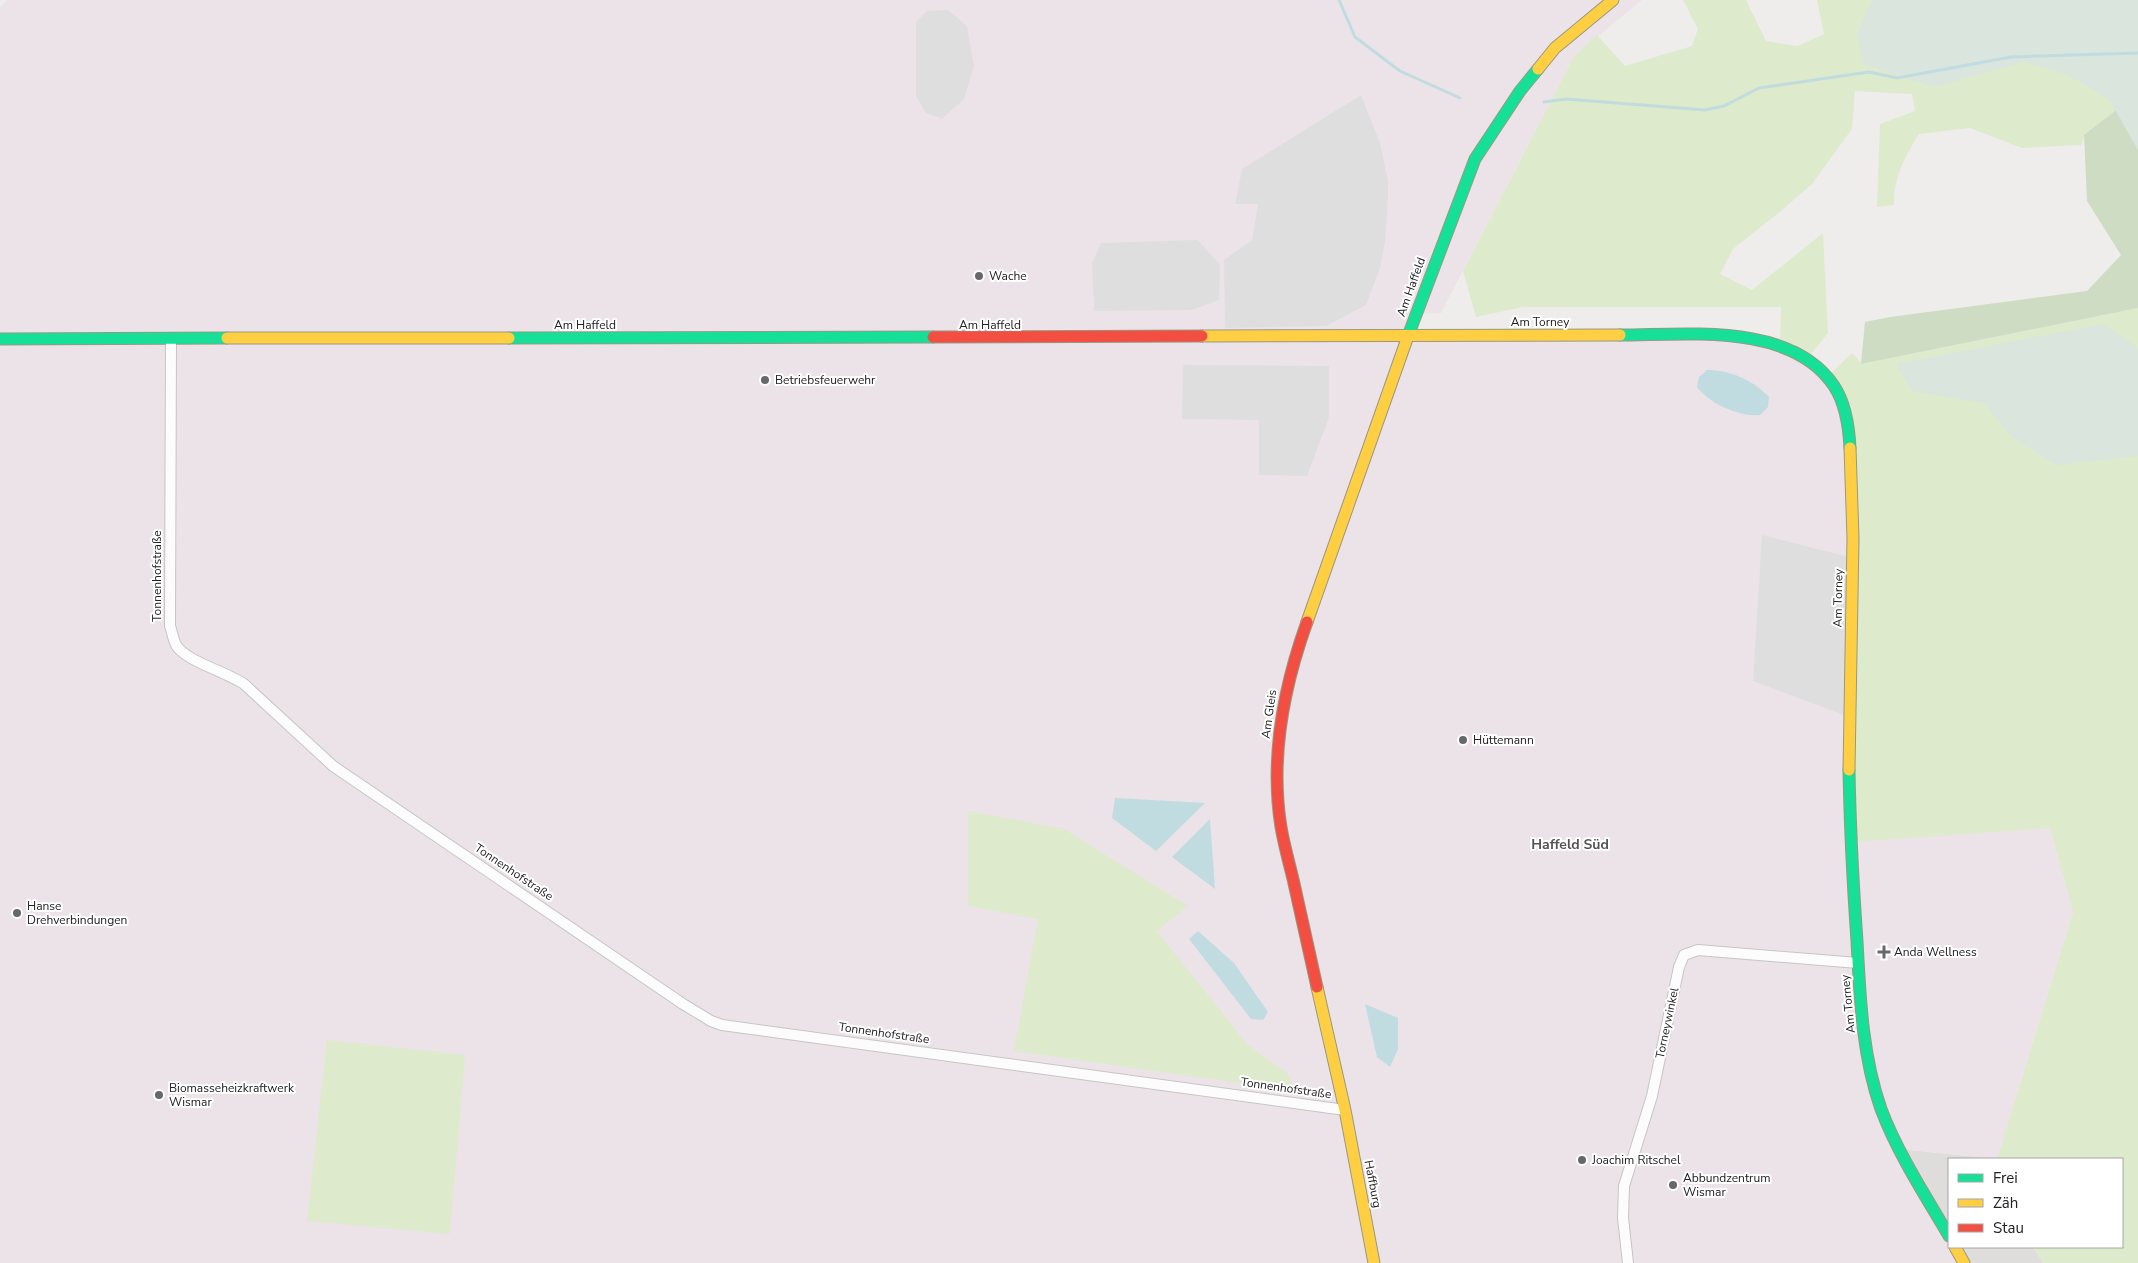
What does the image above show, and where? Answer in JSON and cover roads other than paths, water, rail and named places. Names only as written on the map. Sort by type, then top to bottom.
[{"type":"street","name":"Am Haffeld","points":[[171,340],[1408,336],[1476,159],[1520,90],[1555,48],[1612,0]]},
{"type":"street","name":"Am Torney","points":[[1408,336],[1729,335],[1757,340],[1780,347],[1807,360],[1828,376],[1842,402],[1850,440],[1853,514],[1849,757],[1858,963],[1866,1042],[1880,1107],[1900,1149],[1948,1234]]},
{"type":"street","name":"Am Gleis","points":[[1345,1110],[1281,827],[1278,789],[1280,725],[1288,681],[1298,647],[1408,336]]},
{"type":"street","points":[[0,339],[171,340]]},
{"type":"street","name":"Tonnenhofstraße","points":[[171,340],[170,626],[176,645],[189,657],[232,676],[244,684],[333,766],[689,1008],[722,1025],[1345,1110]]},
{"type":"street","name":"Torneywinkel","points":[[1628,1263],[1623,1218],[1624,1186],[1652,1096],[1679,967],[1684,955],[1698,950],[1858,963]]},
{"type":"street","name":"Haffburg","points":[[1345,1110],[1374,1263]]},
{"type":"street","points":[[1956,1248],[1964,1263]]},
{"type":"water","points":[[1707,370],[1733,374],[1748,381],[1769,397],[1768,407],[1760,415],[1752,415],[1734,412],[1717,404],[1697,387],[1699,377]]},
{"type":"water","points":[[1115,798],[1205,803],[1156,851],[1112,818]]},
{"type":"water","points":[[1210,819],[1215,889],[1172,857]]},
{"type":"water","points":[[1198,931],[1234,963],[1268,1012],[1263,1020],[1251,1019],[1189,939]]},
{"type":"water","points":[[1365,1004],[1398,1018],[1398,1049],[1390,1067],[1377,1057]]},
{"type":"waterway","points":[[1339,0],[1355,37],[1400,71],[1460,98]]},
{"type":"waterway","points":[[1544,102],[1566,99],[1705,110],[1724,106],[1759,88],[1869,72],[1897,78],[2011,57],[2138,53]]},
{"type":"place","name":"Wache","points":[[979,276]]},
{"type":"place","name":"Betriebsfeuerwehr","points":[[765,380]]},
{"type":"place","name":"Hüttemann","points":[[1463,740]]},
{"type":"place","name":"Hanse Drehverbindungen","points":[[17,913]]},
{"type":"place","name":"Anda Wellness","points":[[1884,952]]},
{"type":"place","name":"Biomasseheizkraftwerk Wismar","points":[[159,1095]]},
{"type":"place","name":"Joachim Ritschel","points":[[1582,1160]]},
{"type":"place","name":"Abbundzentrum Wismar","points":[[1673,1185]]},
{"type":"district","name":"Haffeld Süd","points":[[1570,844]]}]
